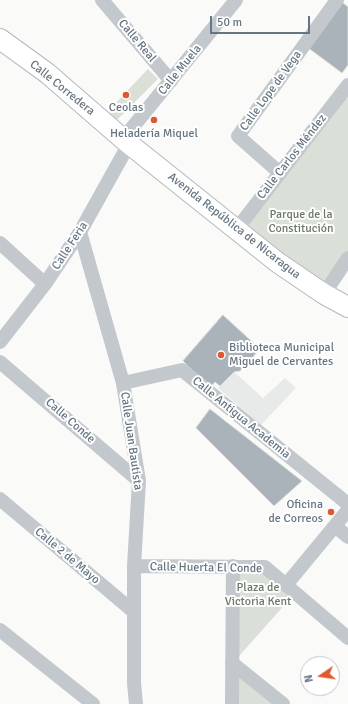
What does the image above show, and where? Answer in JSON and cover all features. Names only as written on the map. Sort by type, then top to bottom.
[{"type":"street","name":"Calle Real","points":[[102,0],[171,81]]},
{"type":"street","name":"Calle Muela","points":[[126,141],[171,81],[236,0]]},
{"type":"street","name":"Calle Lope de Vega","points":[[280,173],[238,136],[337,0]]},
{"type":"street","name":"Calle Corredera","points":[[0,39],[47,74],[126,141]]},
{"type":"street","name":"Calle Carlos Méndez","points":[[236,230],[348,85]]},
{"type":"street","name":"Avenida República de Nicaragua","points":[[126,141],[277,262],[324,294],[348,307]]},
{"type":"street","name":"Calle Feria","points":[[0,342],[46,284],[80,232],[126,141]]},
{"type":"street","name":"Calle Juan Bautista","points":[[80,232],[123,383],[139,481],[134,566],[134,683],[136,704]]},
{"type":"street","points":[[0,243],[46,284]]},
{"type":"street","points":[[324,294],[348,258]]},
{"type":"street","name":"Calle Conde","points":[[0,362],[139,481]]},
{"type":"street","name":"Calle Antigua Academia","points":[[123,383],[182,370],[348,504]]},
{"type":"street","name":"Calle 2 de Mayo","points":[[0,499],[134,612]]},
{"type":"street","points":[[286,585],[348,510]]},
{"type":"street","points":[[335,526],[348,537]]},
{"type":"street","name":"Calle Huerta El Conde","points":[[134,566],[265,567],[348,638]]},
{"type":"street","points":[[232,704],[233,566]]},
{"type":"street","points":[[0,630],[93,704]]},
{"type":"street","points":[[232,663],[283,704]]},
{"type":"shaded area","points":[[234,372],[263,398],[285,378],[296,388],[261,425],[218,388]]},
{"type":"green space","points":[[148,69],[158,79],[117,120],[108,111]]},
{"type":"green space","name":"Parque de la Constitución","points":[[348,85],[348,257],[323,291],[236,230]]},
{"type":"green space","name":"Plaza de Victoria Kent","points":[[233,566],[265,567],[295,593],[233,663],[283,704],[232,704]]},
{"type":"building","points":[[342,2],[348,7],[348,65],[342,73],[307,47]]},
{"type":"building","name":"Biblioteca Municipal Miguel de Cervantes","points":[[223,315],[260,349],[240,371],[234,372],[220,386],[215,382],[210,388],[183,361]]},
{"type":"building","points":[[210,409],[302,481],[274,506],[196,428]]},
{"type":"place","name":"Ceolas","points":[[126,95]]},
{"type":"place","name":"Heladería Miquel","points":[[154,120]]},
{"type":"place","name":"Biblioteca Municipal Miguel de Cervantes","points":[[221,355]]},
{"type":"place","name":"Oficina de Correos","points":[[331,512]]}]
